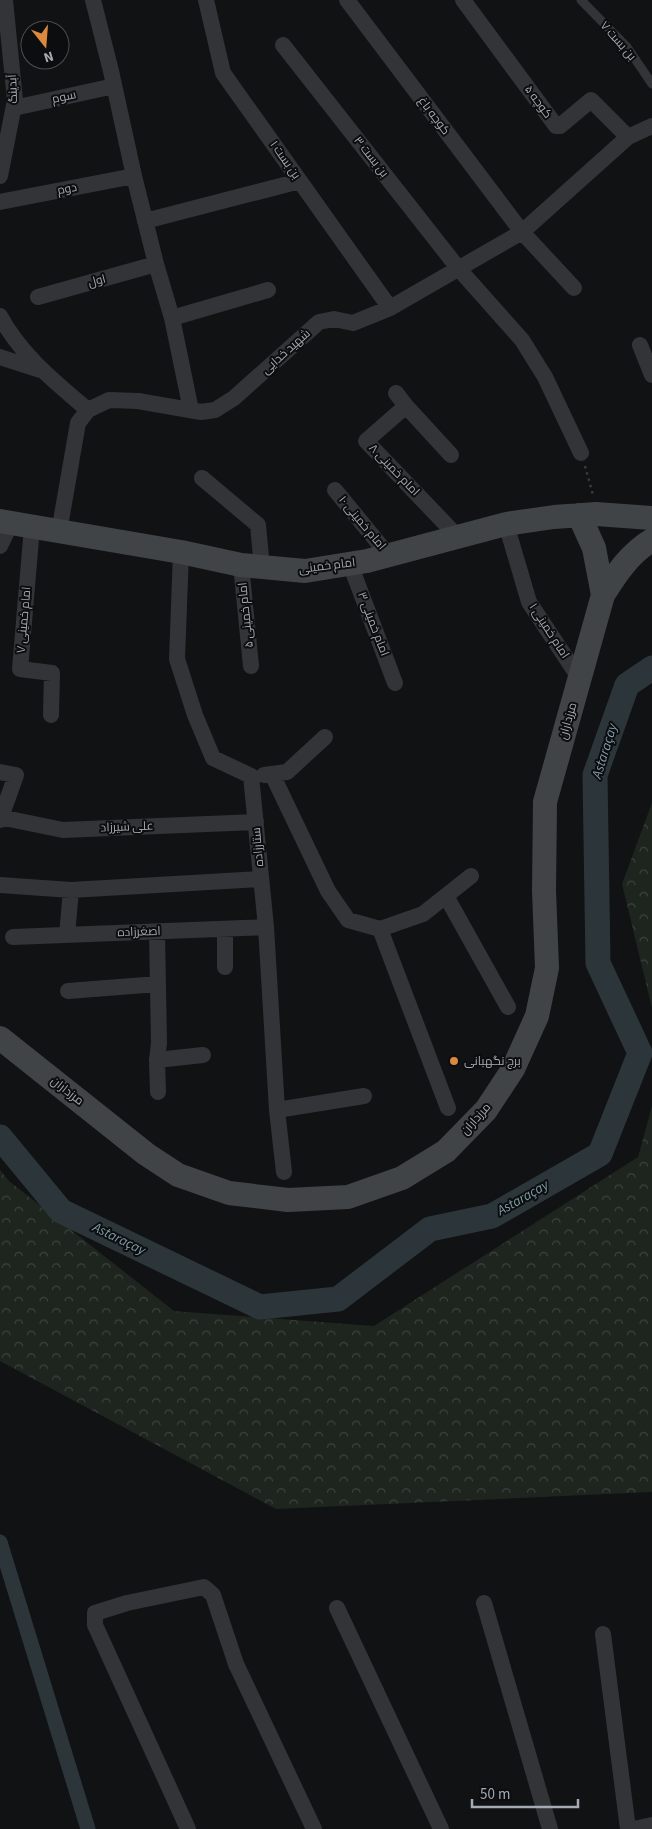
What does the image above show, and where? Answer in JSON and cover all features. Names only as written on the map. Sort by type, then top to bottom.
[{"type":"street","name":"آبدینگ","points":[[0,176],[16,100],[5,0]]},
{"type":"street","points":[[93,0],[145,221],[172,318],[192,410]]},
{"type":"street","name":"بن بست ۱","points":[[206,0],[223,73],[390,308]]},
{"type":"street","name":"کوچه باغ","points":[[347,0],[522,232],[574,288]]},
{"type":"street","name":"کوچه ۵","points":[[463,0],[556,126],[560,126],[591,100],[628,137]]},
{"type":"street","name":"بن بست ۳","points":[[283,45],[458,268],[522,340],[545,377],[581,453]]},
{"type":"street","name":"سوم","points":[[14,108],[114,86]]},
{"type":"street","name":"شهید خدایی","points":[[88,410],[109,400],[138,401],[201,412],[215,410],[234,398],[319,322],[334,320],[354,323],[390,308],[522,232],[628,137],[652,126]]},
{"type":"street","name":"دوم","points":[[0,202],[134,176]]},
{"type":"street","points":[[145,221],[300,181]]},
{"type":"street","name":"اول","points":[[38,297],[156,264]]},
{"type":"street","points":[[172,318],[268,290]]},
{"type":"street","points":[[0,316],[28,355],[50,379],[88,410],[78,423],[59,532]]},
{"type":"street","points":[[640,345],[652,375]]},
{"type":"street","points":[[0,357],[42,370]]},
{"type":"street","points":[[396,393],[452,455]]},
{"type":"street","name":"امام خمینی ۸","points":[[406,406],[366,441],[458,537]]},
{"type":"street","name":"امام خمینی ۵","points":[[202,478],[258,525],[252,566],[251,666]]},
{"type":"street","name":"امام خمینی ۱۰","points":[[334,490],[389,556]]},
{"type":"street","name":"امام خمینی","points":[[14,524],[252,566],[305,571],[389,556],[506,524],[587,514],[652,518]]},
{"type":"street","name":"مرزداران","points":[[587,514],[603,595]]},
{"type":"street","points":[[0,546],[14,524]]},
{"type":"street","name":"امام خمینی ۷","points":[[14,524],[20,669],[52,673],[52,715]]},
{"type":"street","name":"امام خمینی ۱","points":[[506,524],[529,602],[580,679]]},
{"type":"street","name":"مرزداران","points":[[0,1038],[146,1154],[178,1175],[229,1193],[288,1200],[348,1197],[402,1178],[446,1151],[486,1110],[513,1069],[538,1016],[547,968],[544,891],[545,802],[603,595],[620,568],[652,540]]},
{"type":"street","points":[[181,552],[177,658],[195,715],[213,758],[251,776],[287,772],[325,737]]},
{"type":"street","name":"امام خمینی ۳","points":[[350,564],[395,683]]},
{"type":"street","points":[[0,772],[16,775],[0,818]]},
{"type":"street","points":[[272,774],[328,892],[348,920],[380,930],[424,914],[471,876]]},
{"type":"street","name":"ستارزاده","points":[[251,776],[266,927],[277,1110],[284,1172]]},
{"type":"street","name":"علی شیرزاد","points":[[0,818],[63,830],[256,822]]},
{"type":"street","points":[[0,885],[71,890],[261,879]]},
{"type":"street","points":[[67,935],[71,890]]},
{"type":"street","points":[[446,896],[508,1006]]},
{"type":"street","name":"اصغرزاده","points":[[13,937],[266,927]]},
{"type":"street","points":[[225,929],[225,967]]},
{"type":"street","points":[[380,930],[448,1108]]},
{"type":"street","points":[[157,932],[158,1092]]},
{"type":"street","points":[[68,991],[158,984]]},
{"type":"street","points":[[157,1060],[203,1055]]},
{"type":"street","points":[[277,1110],[364,1096]]},
{"type":"street","points":[[188,1829],[95,1625],[95,1613],[127,1602],[204,1587],[213,1595],[236,1664],[314,1829]]},
{"type":"street","points":[[484,1603],[550,1829]]},
{"type":"street","points":[[337,1608],[440,1829]]},
{"type":"street","points":[[603,1634],[628,1829]]},
{"type":"street","points":[[634,1829],[652,1825]]},
{"type":"lane","name":"بن بست ۷","points":[[581,0],[627,47],[652,84]]},
{"type":"path","points":[[581,453],[591,482],[587,514]]},
{"type":"green space","points":[[652,803],[652,1008],[622,884]]},
{"type":"green space","points":[[652,1106],[652,1492],[276,1509],[0,1361],[0,1170],[9,1181],[174,1311],[374,1326],[638,1157]]},
{"type":"waterway","name":"Astaraçay","points":[[0,1137],[61,1211],[260,1307],[338,1299],[430,1229],[492,1216],[600,1154],[640,1053],[598,963],[595,775],[627,685],[652,668]]},
{"type":"waterway","points":[[0,1542],[88,1829]]},
{"type":"place","name":"برج نگهبانی","points":[[454,1061]]}]
